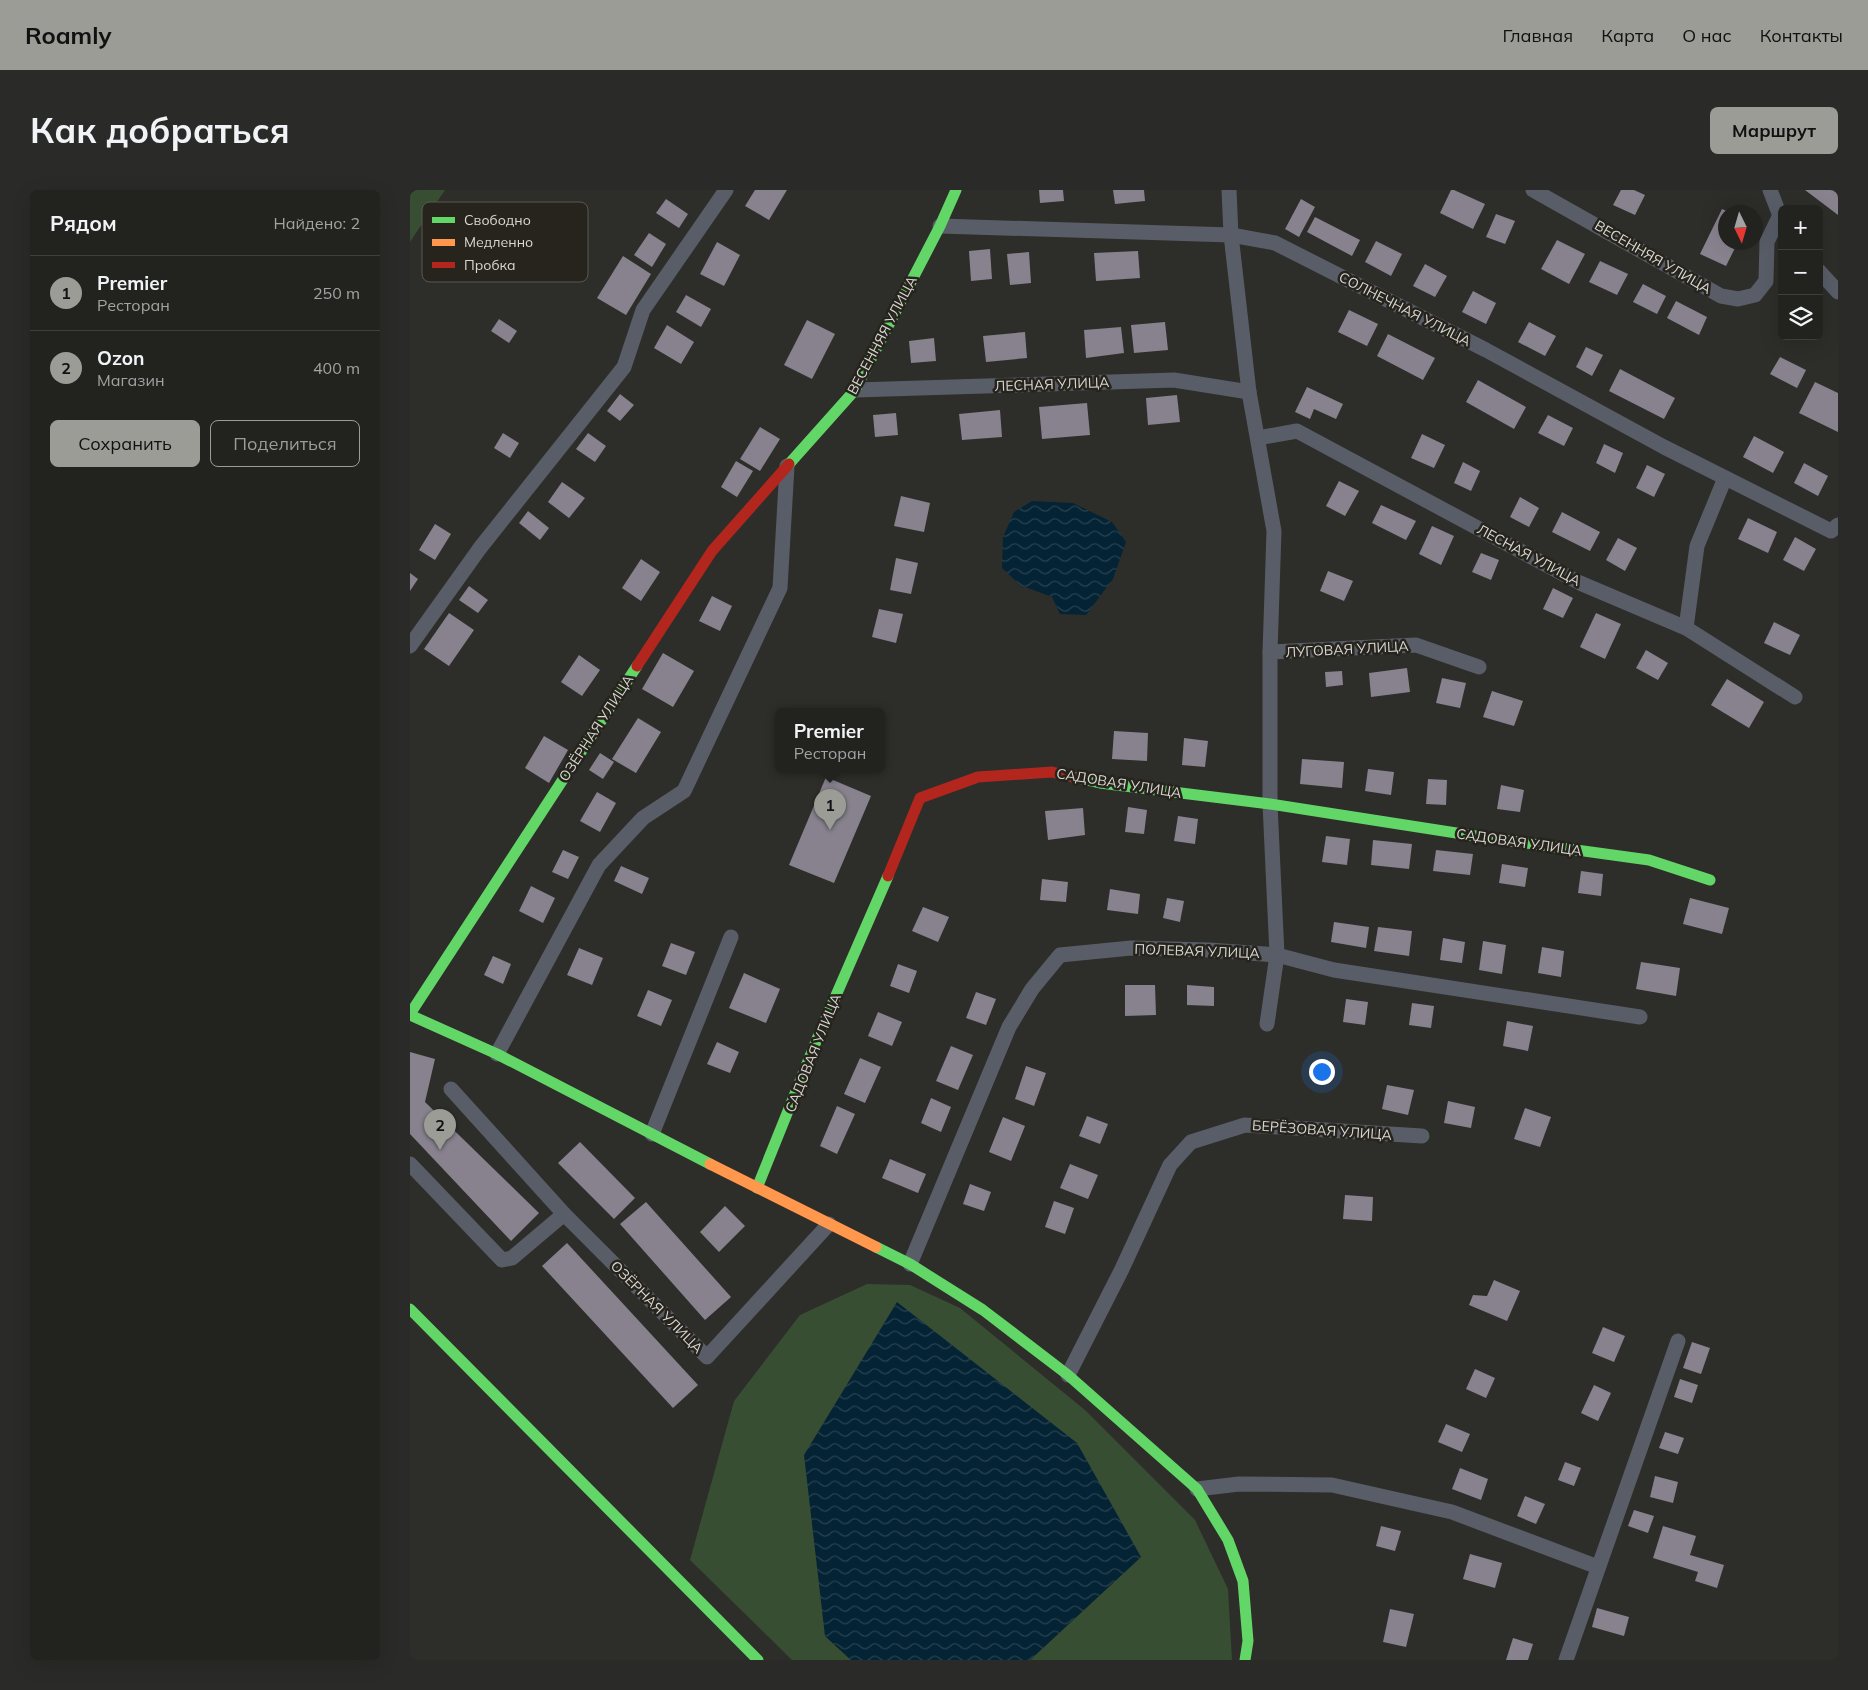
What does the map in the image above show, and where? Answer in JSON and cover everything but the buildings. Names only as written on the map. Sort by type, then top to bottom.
[{"type":"street","points":[[410,646],[480,548],[624,366],[643,310],[726,190]]},
{"type":"street","name":"ВЕСЕННЯЯ УЛИЦА","points":[[788,466],[855,390],[940,226],[956,190]]},
{"type":"street","points":[[1229,190],[1231,235],[1249,392],[1274,531],[1270,652],[1270,804],[1277,955],[1267,1024]]},
{"type":"street","name":"ВЕСЕННЯЯ УЛИЦА","points":[[1533,190],[1721,296],[1738,299],[1755,296],[1766,281],[1768,242],[1778,223]]},
{"type":"street","points":[[1770,190],[1778,213]]},
{"type":"street","name":"СОЛНЕЧНАЯ УЛИЦА","points":[[940,226],[1231,235],[1275,243],[1486,350],[1664,447],[1725,478],[1835,528]]},
{"type":"street","points":[[1823,275],[1838,292]]},
{"type":"street","name":"ЛЕСНАЯ УЛИЦА","points":[[855,390],[1174,380],[1249,392]]},
{"type":"street","name":"ЛЕСНАЯ УЛИЦА","points":[[1258,438],[1297,431],[1580,582],[1686,628],[1795,697]]},
{"type":"street","points":[[497,1054],[599,865],[643,818],[684,791],[780,588],[788,466]]},
{"type":"street","name":"ОЗЁРНАЯ УЛИЦА","points":[[410,1015],[712,551],[788,466]]},
{"type":"street","points":[[1686,628],[1698,546],[1725,478]]},
{"type":"street","name":"ЛУГОВАЯ УЛИЦА","points":[[1270,652],[1416,645],[1479,667]]},
{"type":"street","name":"САДОВАЯ УЛИЦА","points":[[757,1188],[817,1039],[867,926],[920,798],[978,776],[1052,772],[1100,783],[1270,804],[1482,837],[1649,860],[1710,880]]},
{"type":"street","points":[[652,1134],[731,937]]},
{"type":"street","name":"ПОЛЕВАЯ УЛИЦА","points":[[910,1264],[1009,1027],[1032,989],[1060,955],[1131,948],[1209,950],[1277,955],[1334,970],[1640,1017]]},
{"type":"street","points":[[410,1015],[497,1054],[757,1188],[910,1264],[983,1310],[1068,1375],[1197,1489],[1228,1540],[1243,1582],[1248,1641],[1245,1660]]},
{"type":"street","name":"ОЗЁРНАЯ УЛИЦА","points":[[451,1089],[564,1214],[707,1357],[829,1224]]},
{"type":"street","name":"БЕРЁЗОВАЯ УЛИЦА","points":[[1068,1375],[1122,1269],[1170,1165],[1190,1142],[1246,1125],[1422,1136]]},
{"type":"street","points":[[410,1164],[502,1260],[512,1258],[564,1214]]},
{"type":"street","points":[[410,1309],[758,1660]]},
{"type":"street","points":[[1566,1660],[1678,1341]]},
{"type":"street","points":[[1197,1489],[1239,1484],[1332,1485],[1452,1512],[1598,1567]]},
{"type":"green space","points":[[410,190],[445,190],[437,202],[422,202],[422,224],[410,242]]},
{"type":"green space","points":[[867,1284],[910,1285],[960,1308],[1085,1410],[1195,1520],[1228,1589],[1232,1660],[1030,1660],[1141,1557],[825,1636],[851,1660],[792,1660],[690,1560],[734,1401],[800,1315]]},
{"type":"water","points":[[1032,501],[1073,503],[1112,522],[1126,542],[1113,579],[1086,615],[1060,614],[1052,597],[1020,585],[1002,568],[1003,537],[1014,512]]},
{"type":"water","points":[[897,1302],[1077,1443],[1141,1557],[1030,1660],[851,1660],[825,1636],[804,1455]]},
{"type":"traffic: fast","points":[[789,464],[855,390],[940,226],[956,190]]},
{"type":"traffic: fast","points":[[410,1014],[637,666]]},
{"type":"traffic: fast","points":[[1073,777],[1100,783],[1270,804],[1482,837],[1649,860],[1710,880]]},
{"type":"traffic: fast","points":[[757,1188],[817,1039],[888,876]]},
{"type":"traffic: fast","points":[[410,1015],[497,1054],[710,1164]]},
{"type":"traffic: fast","points":[[876,1247],[910,1264],[983,1310],[1068,1375],[1197,1489],[1228,1540],[1243,1581],[1248,1641],[1245,1660]]},
{"type":"traffic: fast","points":[[410,1309],[758,1660]]},
{"type":"traffic: slow","points":[[710,1164],[876,1247]]},
{"type":"traffic: jam","points":[[637,666],[712,551],[789,464]]},
{"type":"traffic: jam","points":[[888,876],[920,798],[978,777],[1052,772],[1073,777]]},
{"type":"place","name":"Premier","points":[[830,830]]},
{"type":"place","name":"Ozon","points":[[440,1150]]}]
